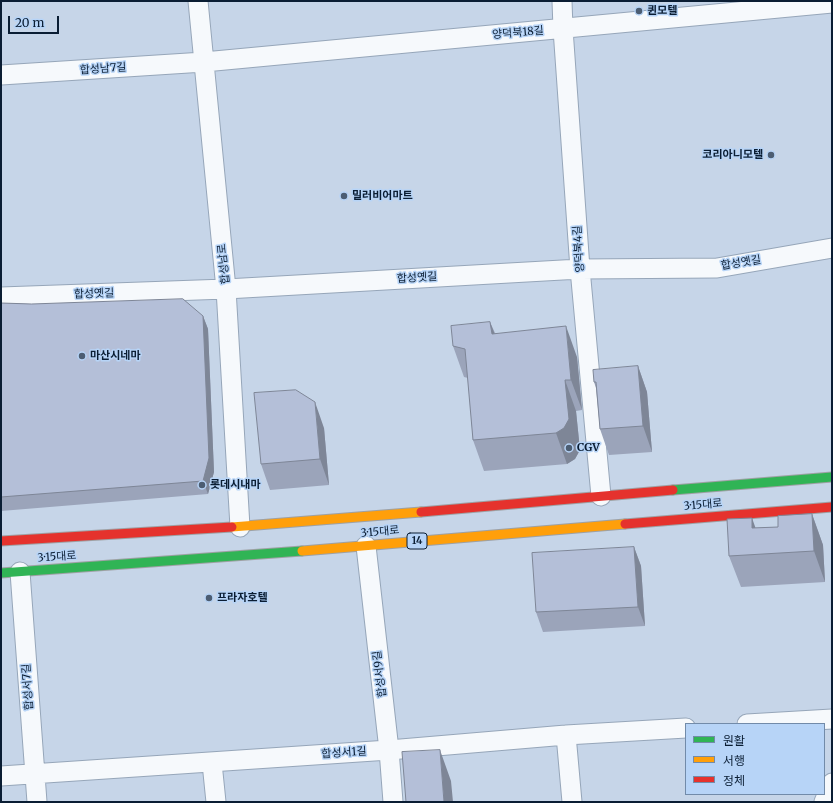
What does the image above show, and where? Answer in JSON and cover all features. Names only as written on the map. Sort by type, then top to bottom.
[{"type":"main road","name":"3·15대로","points":[[1,541],[240,527],[832,477]]},
{"type":"main road","name":"3·15대로","points":[[1,573],[366,546],[832,507]]},
{"type":"street","name":"합성남로","points":[[198,1],[226,289],[240,527]]},
{"type":"street","name":"양덕북4길","points":[[562,1],[580,269],[601,496]]},
{"type":"street","name":"양덕북18길","points":[[204,62],[832,3]]},
{"type":"street","name":"합성남7길","points":[[1,75],[204,62]]},
{"type":"street","name":"합성옛길","points":[[1,297],[226,289],[580,269],[717,268],[832,248]]},
{"type":"street","name":"합성서9길","points":[[366,546],[389,750],[393,802]]},
{"type":"street","name":"합성서7길","points":[[20,572],[37,802]]},
{"type":"street","points":[[764,723],[832,719]]},
{"type":"street","name":"합성서1길","points":[[1,776],[212,763],[566,735],[685,728]]},
{"type":"street","points":[[566,735],[572,802]]},
{"type":"street","points":[[212,763],[216,802]]},
{"type":"street","points":[[824,802],[832,783]]},
{"type":"building","points":[[183,299],[203,316],[209,458],[203,481],[1,497],[1,303],[31,304]]},
{"type":"building","points":[[490,322],[492,334],[566,326],[571,380],[565,380],[569,419],[564,428],[556,433],[473,440],[465,349],[453,346],[451,326]]},
{"type":"building","points":[[638,366],[643,426],[600,429],[596,382],[594,382],[593,370]]},
{"type":"building","points":[[296,390],[315,402],[320,459],[261,464],[254,393]]},
{"type":"building","points":[[812,514],[814,551],[729,556],[727,519],[752,518],[752,528],[778,527],[778,516]]},
{"type":"building","points":[[634,547],[638,607],[536,612],[532,553]]},
{"type":"building","points":[[440,750],[444,802],[406,802],[402,752]]},
{"type":"traffic: fast","points":[[673,490],[832,477]]},
{"type":"traffic: fast","points":[[1,573],[302,551]]},
{"type":"traffic: slow","points":[[232,527],[421,512]]},
{"type":"traffic: slow","points":[[302,551],[625,524]]},
{"type":"traffic: jam","points":[[421,512],[673,490]]},
{"type":"traffic: jam","points":[[625,524],[832,507]]},
{"type":"traffic: jam","points":[[1,541],[232,527]]},
{"type":"place","name":"퀸모텔","points":[[639,11]]},
{"type":"place","name":"코리아니모텔","points":[[771,155]]},
{"type":"place","name":"밀러비어마트","points":[[344,196]]},
{"type":"place","name":"마산시네마","points":[[82,356]]},
{"type":"place","name":"CGV","points":[[569,448]]},
{"type":"place","name":"롯데시내마","points":[[202,485]]},
{"type":"place","name":"프라자호텔","points":[[209,598]]}]
